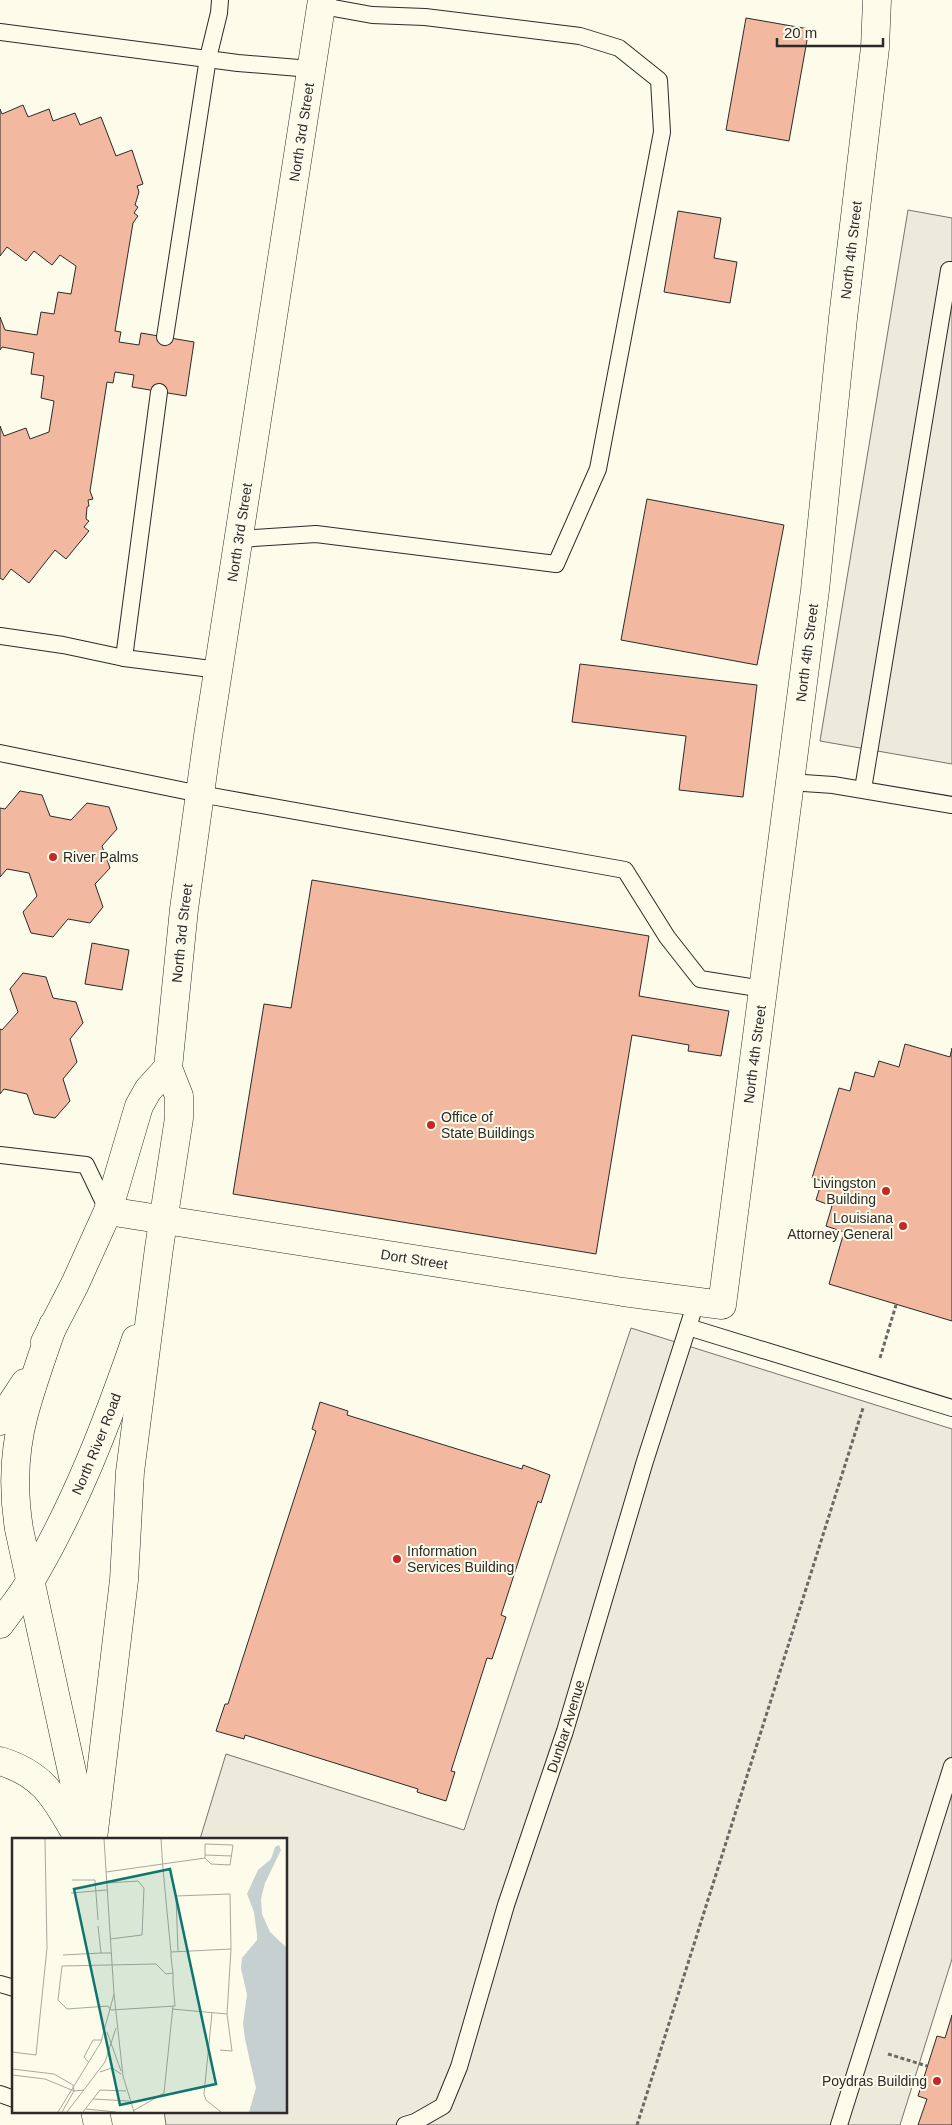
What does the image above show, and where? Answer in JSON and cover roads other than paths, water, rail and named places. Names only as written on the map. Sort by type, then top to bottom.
[{"type":"main road","name":"North 4th Street","points":[[709,1303],[764,989],[815,590],[843,318],[875,48],[877,0]]},
{"type":"main road","name":"North 3rd Street","points":[[159,1248],[179,1118],[179,1096],[168,1068],[184,909],[322,3]]},
{"type":"main road","points":[[0,1421],[23,1388],[75,1284],[108,1210],[139,1106],[148,1090],[168,1068]]},
{"type":"main road","name":"Dort Street","points":[[108,1210],[709,1303]]},
{"type":"main road","points":[[93,1838],[124,1580],[130,1472],[159,1248]]},
{"type":"main road","name":"North River Road","points":[[0,1624],[30,1582],[66,1516],[92,1460],[144,1316],[159,1248]]},
{"type":"main road","points":[[53,1325],[24,1414],[16,1466],[15,1504],[86,1838]]},
{"type":"main road","points":[[0,1760],[20,1767],[42,1782],[53,1796],[78,1838]]},
{"type":"main road","points":[[95,2112],[98,2125]]},
{"type":"lane","points":[[165,337],[208,58],[219,13],[220,0]]},
{"type":"lane","points":[[239,539],[316,534],[556,564],[598,470],[662,132],[659,80],[619,48],[580,36],[425,17],[372,14],[322,3]]},
{"type":"lane","points":[[0,32],[311,70]]},
{"type":"lane","points":[[863,789],[949,270],[952,270]]},
{"type":"lane","points":[[124,658],[159,392]]},
{"type":"lane","points":[[0,636],[63,645],[124,658],[219,670]]},
{"type":"lane","points":[[0,753],[200,794],[625,870],[667,937],[700,978],[764,989]]},
{"type":"lane","points":[[789,782],[863,789],[952,805]]},
{"type":"lane","points":[[0,1155],[86,1165],[108,1210]]},
{"type":"lane","name":"Dunbar Avenue","points":[[405,2125],[415,2122],[443,2106],[459,2066],[506,1905],[565,1731],[645,1461],[688,1327],[709,1303]]},
{"type":"lane","points":[[688,1327],[952,1408]]},
{"type":"lane","points":[[839,2125],[952,1766]]},
{"type":"lane","points":[[0,2094],[12,2098]]},
{"type":"place","name":"River Palms","points":[[53,857]]},
{"type":"place","name":"Office of State Buildings","points":[[431,1125]]},
{"type":"place","name":"Livingston Building","points":[[886,1191]]},
{"type":"place","name":"Louisiana Attorney General","points":[[903,1226]]},
{"type":"place","name":"Information Services Building","points":[[397,1559]]},
{"type":"place","name":"Poydras Building","points":[[937,2081]]}]
